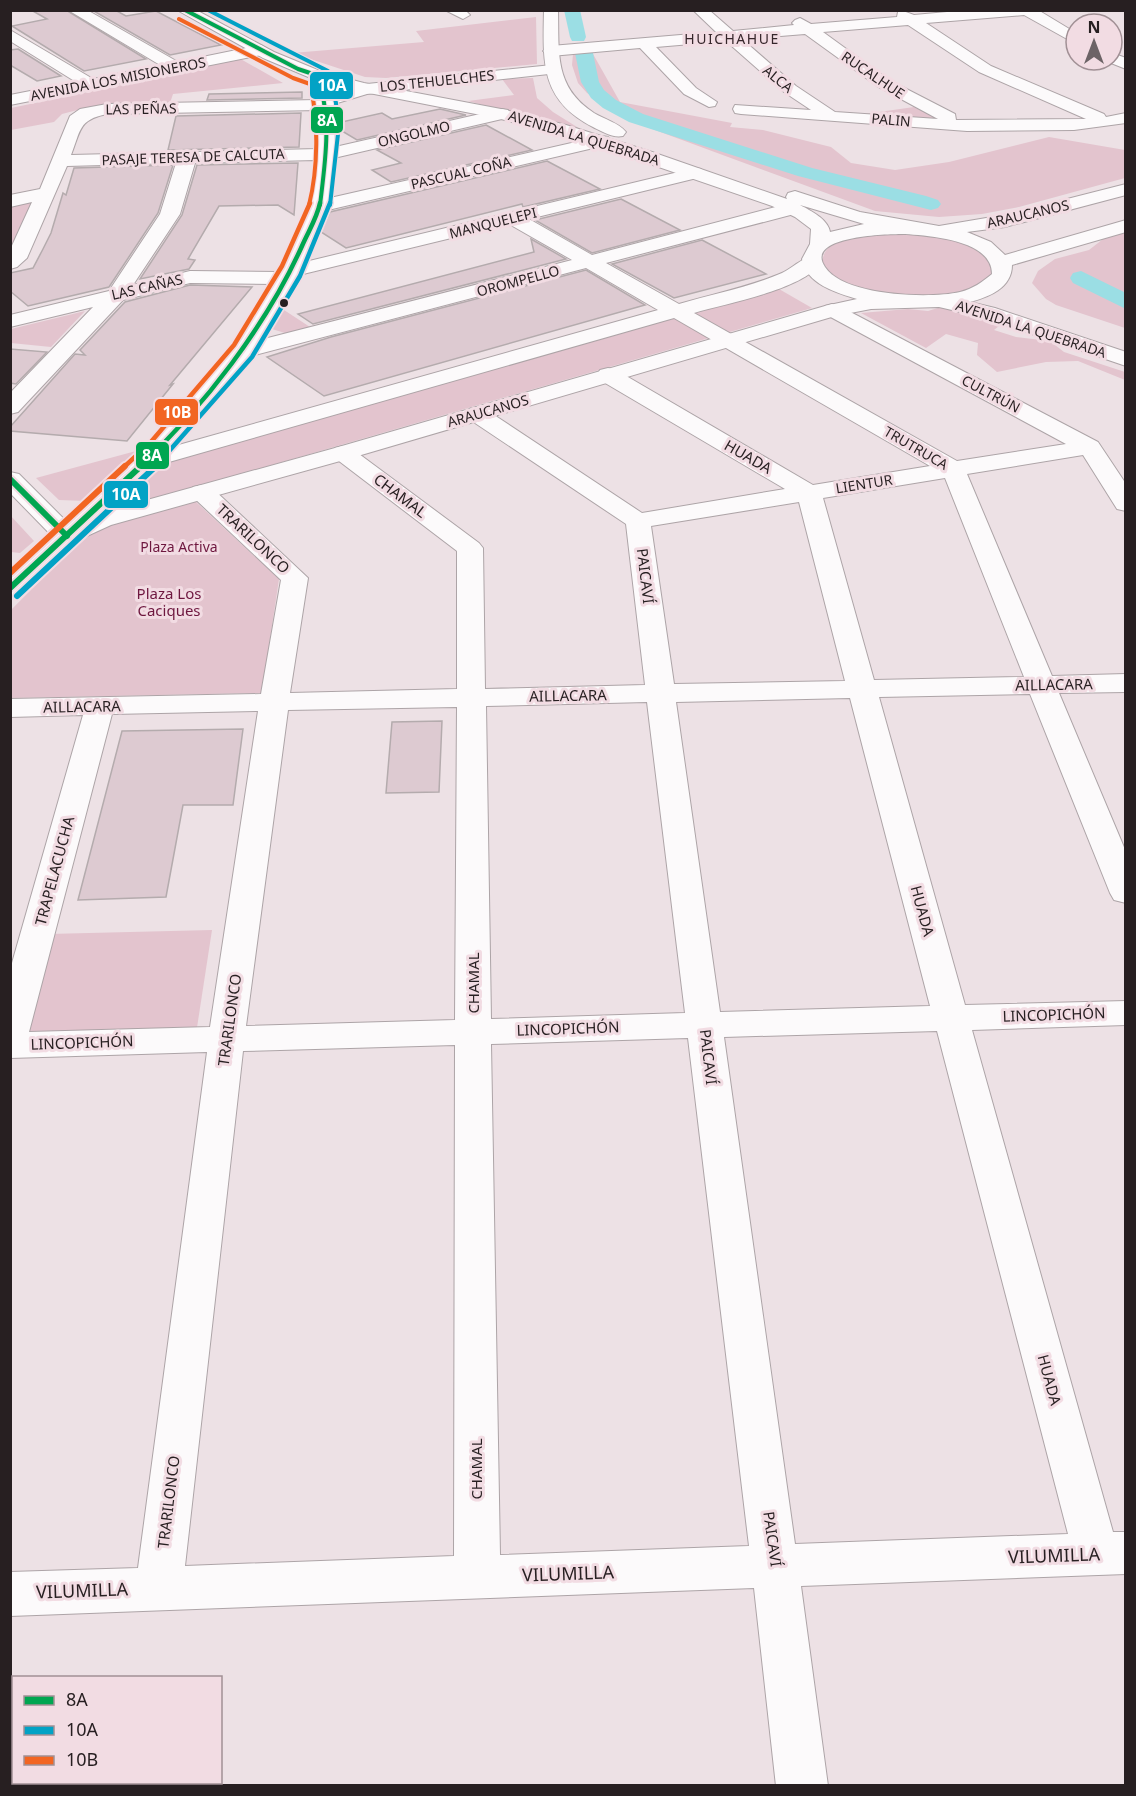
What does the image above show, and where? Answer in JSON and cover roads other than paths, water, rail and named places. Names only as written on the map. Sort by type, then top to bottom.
[{"type":"street","points":[[75,10],[176,67]]},
{"type":"street","name":"AVENIDA LA QUEBRADA","points":[[184,10],[298,69],[319,76],[367,88],[502,114],[602,141],[791,209],[816,222],[821,228],[816,254]]},
{"type":"street","name":"AVENIDA LA QUEBRADA","points":[[551,10],[552,70],[556,87],[570,104],[592,120],[622,134],[823,207],[864,219],[974,242],[993,252],[1008,284],[1057,322],[1125,347]]},
{"type":"street","name":"ALCA","points":[[700,10],[727,36],[808,102],[834,115]]},
{"type":"street","name":"RUCALHUE","points":[[785,10],[807,29],[899,93],[968,127]]},
{"type":"street","points":[[897,10],[968,59],[995,74],[1052,100],[1120,123]]},
{"type":"street","points":[[551,51],[1027,10],[1064,32]]},
{"type":"street","points":[[10,34],[90,84]]},
{"type":"street","points":[[644,43],[690,91],[709,102]]},
{"type":"street","name":"AVENIDA LOS MISIONEROS","points":[[10,100],[261,50]]},
{"type":"street","name":"LOS TEHUELCHES","points":[[325,104],[342,94],[367,88],[552,70]]},
{"type":"street","points":[[10,588],[147,461],[187,418],[243,351],[289,275],[320,206],[328,134],[319,76]]},
{"type":"street","name":"PALIN","points":[[808,102],[741,109],[968,127],[1120,123]]},
{"type":"street","name":"LAS PEÑAS","points":[[10,263],[17,258],[41,202],[48,194],[77,117],[92,111],[325,104]]},
{"type":"street","name":"ONGOLMO","points":[[327,153],[502,114]]},
{"type":"street","name":"PASCUAL COÑA","points":[[320,206],[602,141]]},
{"type":"street","name":"PASAJE TERESA DE CALCUTA","points":[[60,161],[327,153]]},
{"type":"street","points":[[10,407],[117,295],[170,214],[187,158]]},
{"type":"street","name":"MANQUELEPI","points":[[289,275],[695,173]]},
{"type":"street","name":"ARAUCANOS","points":[[925,230],[1005,221],[1125,189]]},
{"type":"street","points":[[12,199],[48,194]]},
{"type":"street","name":"OROMPELLO","points":[[243,351],[791,209]]},
{"type":"street","name":"TRUTRUCA","points":[[513,218],[953,469],[1125,893]]},
{"type":"street","points":[[816,254],[826,279],[847,289],[874,297],[936,301],[1008,284],[1125,226]]},
{"type":"street","points":[[147,461],[779,282],[799,273],[816,254],[838,236],[861,230],[925,230]]},
{"type":"street","name":"LAS CAÑAS","points":[[12,319],[198,276],[289,275]]},
{"type":"street","name":"ARAUCANOS","points":[[67,536],[102,520],[343,453],[832,310],[871,303],[912,301]]},
{"type":"street","name":"AVENIDA LA QUEBRADA","points":[[936,301],[988,312],[1125,360]]},
{"type":"street","name":"CULTRÚN","points":[[832,310],[1090,447],[1123,496]]},
{"type":"street","name":"HUADA","points":[[608,375],[809,493],[951,1018],[1111,1554]]},
{"type":"street","points":[[477,414],[638,521]]},
{"type":"street","name":"LIENTUR","points":[[638,521],[1090,447]]},
{"type":"street","name":"CHAMAL","points":[[343,453],[470,548],[477,1577]]},
{"type":"street","points":[[10,478],[67,536]]},
{"type":"street","name":"TRARILONCO","points":[[159,1588],[227,1039],[273,702],[295,578],[202,492]]},
{"type":"street","name":"PAICAVÍ","points":[[638,521],[802,1785]]},
{"type":"street","name":"AILLACARA","points":[[10,708],[1125,683]]},
{"type":"street","name":"TRAPELACUCHA","points":[[10,1035],[100,706]]},
{"type":"street","name":"LINCOPICHÓN","points":[[10,1045],[1125,1013]]},
{"type":"street","name":"VILUMILLA","points":[[10,1594],[1111,1554]]},
{"type":"waterway","points":[[572,10],[571,14],[578,37]]},
{"type":"waterway","points":[[584,53],[593,88],[610,104],[636,118],[805,172],[931,204]]},
{"type":"waterway","points":[[1081,278],[1126,302]]},
{"type":"district","name":"HUICHAHUE","points":[[732,39]]},
{"type":"park label","name":"Plaza Activa","points":[[179,547]]},
{"type":"park label","name":"Plaza Los Caciques","points":[[169,602]]}]
